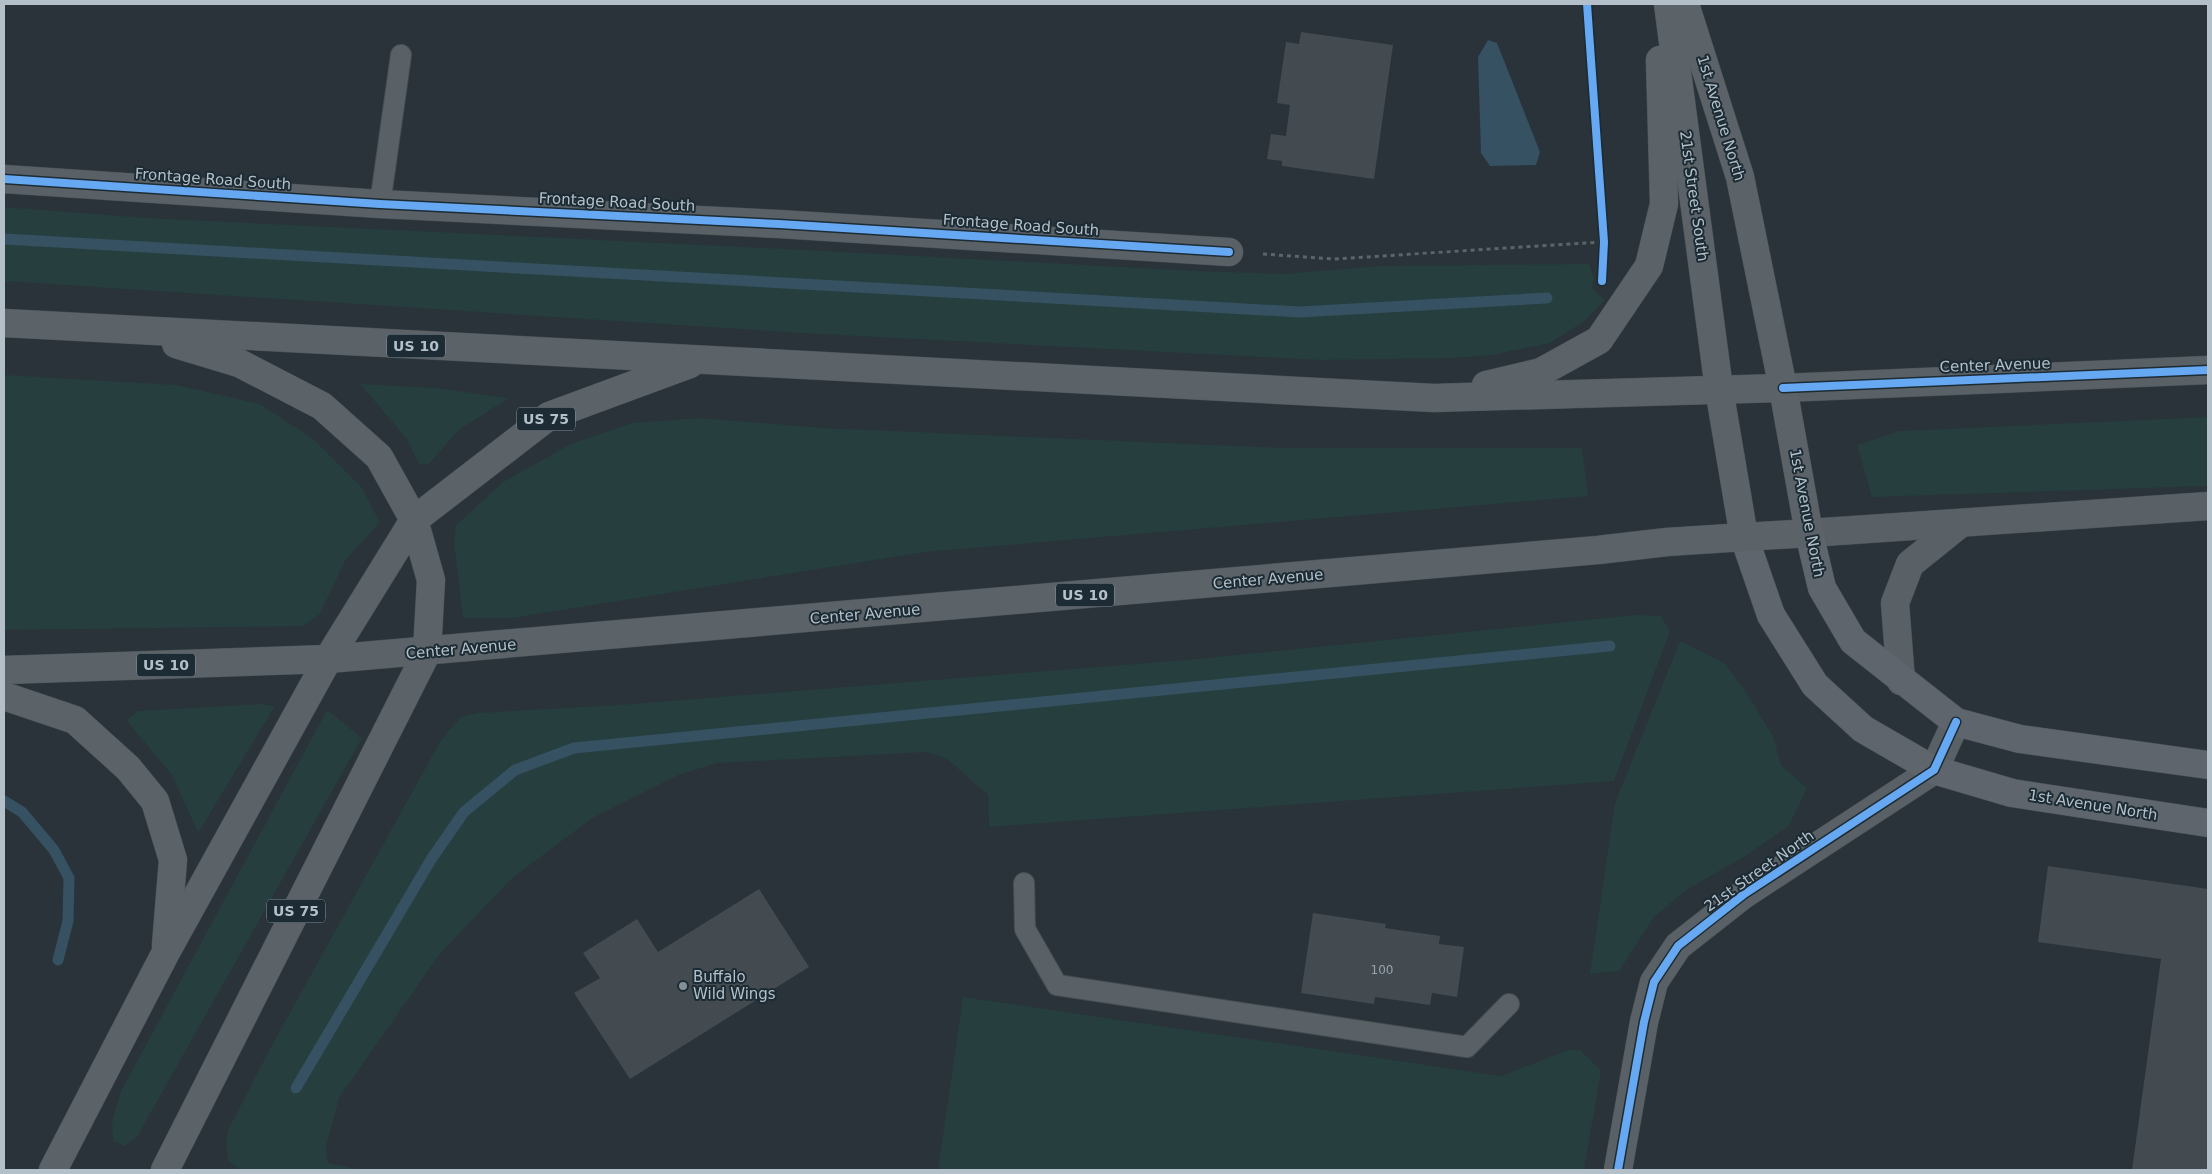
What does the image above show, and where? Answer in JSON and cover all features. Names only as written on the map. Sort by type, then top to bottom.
[{"type":"main road","points":[[1434,398],[1541,372],[1599,340],[1649,266],[1664,204],[1658,4]]},
{"type":"main road","name":"21st Street South","points":[[1668,4],[1719,389]]},
{"type":"main road","name":"1st Avenue North","points":[[1685,4],[1740,177],[1783,388],[1809,533],[1822,588],[1853,641],[1901,681],[1956,722],[2020,739],[2208,766]]},
{"type":"main road","name":"US 10","points":[[4,323],[700,360]]},
{"type":"main road","points":[[132,331],[239,363],[322,406],[379,456],[414,520],[432,580],[427,652]]},
{"type":"main road","name":"Center Avenue","points":[[700,360],[1434,398],[1783,388]]},
{"type":"main road","name":"US 75","points":[[53,1170],[165,954],[328,660],[414,520],[550,416],[700,360]]},
{"type":"main road","name":"1st Avenue North","points":[[1719,389],[1744,537],[1770,615],[1815,685],[1863,729],[1934,770],[2012,793],[2208,823]]},
{"type":"main road","name":"Center Avenue","points":[[328,660],[1744,537],[1809,533]]},
{"type":"main road","name":"US 75","points":[[165,1170],[427,652]]},
{"type":"main road","name":"US 10","points":[[4,670],[328,660]]},
{"type":"main road","points":[[4,696],[75,720],[128,768],[155,801],[174,860],[165,954]]},
{"type":"street","name":"Frontage Road South","points":[[4,178],[380,204],[779,224],[1229,252]]},
{"type":"street","name":"Center Avenue","points":[[1783,388],[2208,370]]},
{"type":"street","name":"Center Avenue","points":[[1809,533],[2208,506]]},
{"type":"street","points":[[1901,681],[1895,603],[1910,564],[1961,523]]},
{"type":"street","points":[[1934,770],[1956,722]]},
{"type":"street","name":"21st Street North","points":[[1618,1170],[1644,1022],[1654,982],[1678,946],[1743,895],[1934,770]]},
{"type":"lane","points":[[380,204],[401,55]]},
{"type":"lane","points":[[1024,883],[1025,929],[1057,985],[1467,1046],[1509,1004]]},
{"type":"path","points":[[1603,232],[1604,252]]},
{"type":"path","points":[[1229,252],[1333,258],[1604,242]]},
{"type":"green space","points":[[4,207],[147,218],[1196,271],[1285,274],[1380,266],[1589,264],[1594,279],[1592,288],[1605,300],[1583,322],[1550,343],[1493,355],[1453,358],[1319,360],[801,333],[4,281]]},
{"type":"green space","points":[[4,375],[176,385],[260,404],[312,438],[362,488],[380,522],[345,561],[320,614],[304,626],[4,630]]},
{"type":"green space","points":[[360,384],[435,388],[509,398],[460,429],[428,465],[419,464],[407,439]]},
{"type":"green space","points":[[2208,417],[2208,486],[1872,497],[1857,445],[1899,431]]},
{"type":"green space","points":[[700,418],[822,428],[1284,448],[1582,448],[1588,496],[925,552],[512,618],[463,618],[454,542],[456,525],[503,482],[571,444],[632,423]]},
{"type":"green space","points":[[1635,615],[1661,616],[1670,631],[1614,781],[989,827],[988,795],[947,759],[927,752],[717,763],[681,774],[591,819],[511,879],[439,955],[339,1098],[326,1147],[328,1163],[361,1170],[240,1170],[228,1161],[226,1143],[228,1130],[272,1045],[441,740],[461,717],[478,713],[633,704],[1198,659]]},
{"type":"green space","points":[[1680,641],[1724,663],[1744,689],[1773,736],[1781,765],[1807,788],[1789,826],[1747,855],[1685,891],[1654,917],[1619,971],[1590,974],[1615,803]]},
{"type":"green space","points":[[260,704],[275,706],[198,833],[172,775],[126,720],[138,711]]},
{"type":"green space","points":[[327,710],[362,738],[137,1137],[125,1146],[113,1141],[112,1122],[121,1091]]},
{"type":"green space","points":[[963,997],[1501,1076],[1568,1050],[1580,1050],[1601,1071],[1584,1170],[938,1170]]},
{"type":"water","points":[[1488,40],[1497,43],[1540,152],[1536,165],[1490,166],[1481,153],[1478,57]]},
{"type":"building","points":[[1301,32],[1393,45],[1374,179],[1282,166],[1282,161],[1267,159],[1271,134],[1286,136],[1290,105],[1277,103],[1286,42],[1299,44]]},
{"type":"building","points":[[2048,866],[2208,889],[2208,1170],[2132,1170],[2161,959],[2038,942]]},
{"type":"building","name":"Buffalo Wild Wings","points":[[759,889],[809,967],[630,1079],[574,993],[600,978],[583,953],[637,919],[658,952]]},
{"type":"building","points":[[1313,913],[1386,924],[1385,928],[1440,936],[1439,944],[1464,947],[1457,997],[1432,993],[1430,1005],[1375,997],[1374,1004],[1301,993]]},
{"type":"waterway","points":[[4,239],[1300,312],[1547,298]]},
{"type":"waterway","points":[[296,1088],[432,858],[464,812],[515,770],[574,748],[1610,646]]},
{"type":"waterway","points":[[4,801],[22,812],[54,850],[69,878],[68,921],[58,960]]},
{"type":"cycle path","points":[[1587,4],[1604,242],[1602,281]]},
{"type":"cycle path","points":[[4,179],[380,204],[779,224],[1229,252]]},
{"type":"cycle path","points":[[1783,388],[2208,370]]},
{"type":"cycle path","points":[[1618,1170],[1644,1022],[1654,982],[1678,946],[1743,895],[1934,770],[1956,722]]},
{"type":"place","name":"Buffalo Wild Wings","points":[[683,986]]}]
